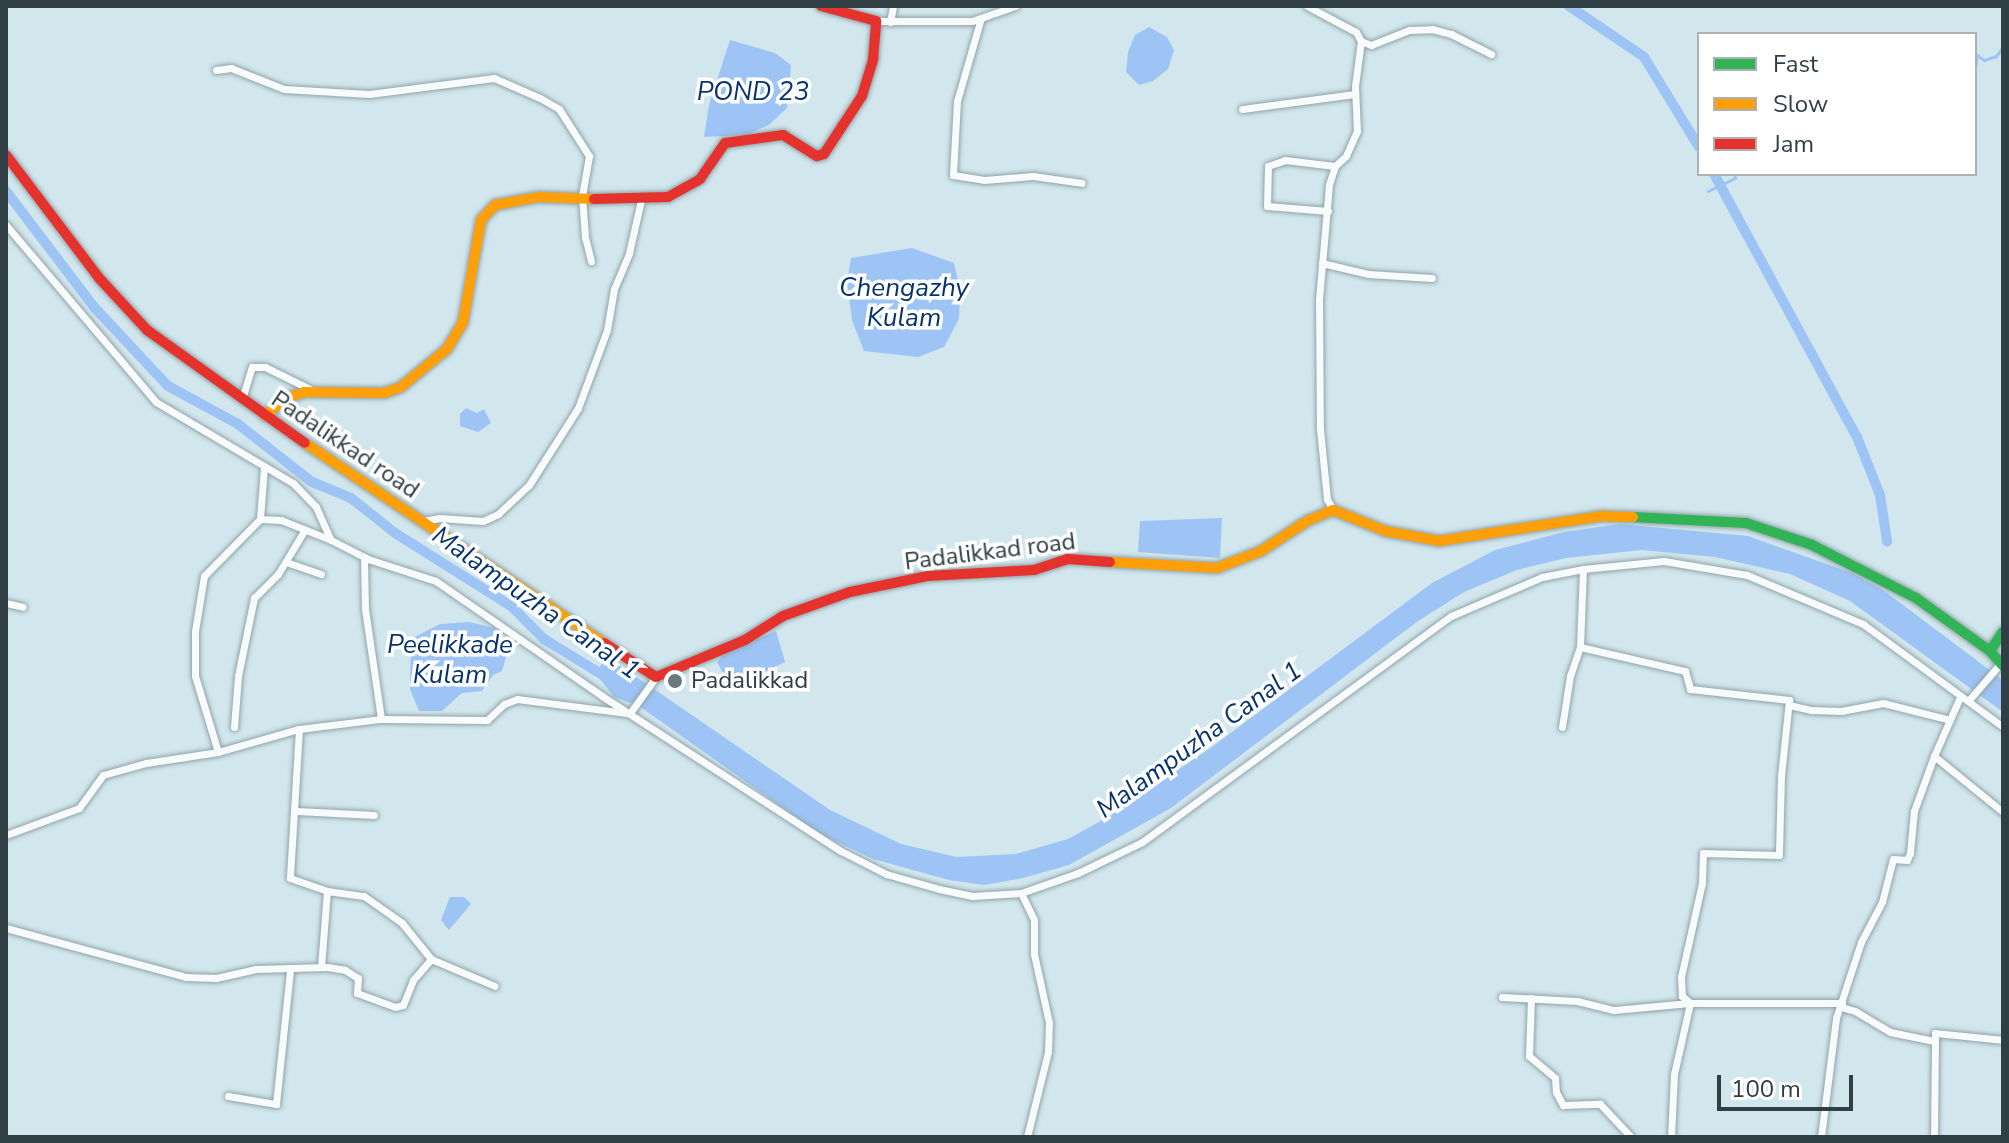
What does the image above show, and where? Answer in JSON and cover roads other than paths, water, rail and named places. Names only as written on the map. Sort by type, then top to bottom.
[{"type":"street","points":[[821,6],[890,22],[981,18],[1015,6]]},
{"type":"street","points":[[890,22],[893,6]]},
{"type":"street","points":[[1307,6],[1356,32],[1361,41],[1355,94],[1357,131],[1346,156],[1335,166],[1322,263],[1320,429],[1327,499],[1333,510],[1385,531],[1439,541],[1602,516],[1746,523],[1812,545],[1904,592],[1990,651],[2002,665],[1964,698],[1950,720],[1914,811],[1910,853],[1907,860],[1894,855],[1882,902],[1861,942],[1836,1018],[1821,1137]]},
{"type":"street","points":[[981,18],[957,101],[953,175],[984,180],[1033,176],[1082,183]]},
{"type":"street","points":[[265,416],[284,399],[314,391],[384,393],[401,387],[447,349],[457,336],[467,308],[477,233],[486,211],[528,198],[582,196],[641,200],[668,197],[690,187],[725,143],[777,134],[813,154],[824,154],[862,96],[873,59],[876,21]]},
{"type":"street","points":[[1361,41],[1371,45],[1409,30],[1432,29],[1451,34],[1491,54]]},
{"type":"street","points":[[216,70],[231,68],[284,89],[369,94],[494,78],[559,109],[589,156],[582,196],[585,237],[591,261]]},
{"type":"street","points":[[1242,109],[1355,94]]},
{"type":"street","name":"Padalikkad road","points":[[6,155],[99,278],[147,330],[265,416],[656,677],[745,640],[783,616],[850,592],[928,576],[1034,570],[1068,559],[1217,568],[1261,551],[1307,521],[1333,510]]},
{"type":"street","points":[[1328,211],[1267,206],[1268,166],[1285,160],[1335,166]]},
{"type":"street","points":[[423,521],[440,518],[483,521],[498,514],[529,485],[578,408],[607,330],[614,289],[629,253],[641,200]]},
{"type":"street","points":[[6,225],[156,402],[293,483],[316,507],[331,540]]},
{"type":"street","points":[[1322,263],[1368,274],[1432,278]]},
{"type":"street","points":[[242,399],[252,367],[265,367],[314,391]]},
{"type":"street","points":[[218,752],[195,676],[199,600],[204,576],[260,519],[264,467]]},
{"type":"street","points":[[260,519],[281,520],[364,557],[436,581],[737,786],[886,874],[973,896],[1021,893],[1078,873],[1142,842],[1451,616],[1542,577],[1583,569],[1664,561],[1747,575],[1863,624],[2003,727]]},
{"type":"street","points":[[234,727],[238,676],[254,598],[286,562],[304,531]]},
{"type":"street","points":[[364,557],[365,609],[381,719]]},
{"type":"street","points":[[286,562],[321,574]]},
{"type":"street","points":[[1562,727],[1570,676],[1580,647],[1583,569]]},
{"type":"street","points":[[6,603],[23,607]]},
{"type":"street","points":[[1990,651],[2003,632]]},
{"type":"street","points":[[1580,647],[1685,671],[1690,689],[1787,697],[1789,705],[1781,776],[1779,855],[1703,853],[1702,883],[1681,977],[1682,996],[1690,1003]]},
{"type":"street","points":[[630,713],[656,677]]},
{"type":"street","points":[[6,835],[79,808],[103,775],[146,763],[218,752],[299,729],[381,719],[487,720],[504,704],[517,699],[630,713]]},
{"type":"street","points":[[1789,705],[1811,710],[1841,711],[1883,703],[1950,720]]},
{"type":"street","points":[[299,729],[297,811],[290,878],[327,891],[364,896],[402,923],[431,959],[495,986]]},
{"type":"street","points":[[1934,756],[2003,812]]},
{"type":"street","points":[[297,811],[374,815]]},
{"type":"street","points":[[321,967],[327,891]]},
{"type":"street","points":[[1021,893],[1034,920],[1034,954],[1049,1023],[1048,1052],[1027,1137]]},
{"type":"street","points":[[6,928],[186,977],[216,978],[256,969],[290,971],[321,967],[354,974],[358,978],[357,993],[395,1007],[403,1005],[413,980],[431,959]]},
{"type":"street","points":[[228,1096],[276,1104],[290,971]]},
{"type":"street","points":[[1502,997],[1577,1001],[1614,1010],[1690,1003],[1842,1003]]},
{"type":"street","points":[[1531,998],[1529,1056],[1555,1078],[1556,1092],[1563,1105],[1600,1104],[1631,1137]]},
{"type":"street","points":[[1671,1137],[1674,1074],[1690,1003]]},
{"type":"street","points":[[1842,1003],[1841,1007],[1855,1011],[1890,1032],[1934,1041]]},
{"type":"street","points":[[1934,1137],[1935,1033],[2003,1040]]},
{"type":"water","points":[[1149,27],[1167,37],[1174,50],[1168,69],[1153,81],[1139,85],[1126,72],[1128,52],[1135,35]]},
{"type":"water","name":"POND 23","points":[[730,40],[775,53],[791,65],[787,108],[769,125],[746,135],[704,137],[709,105]]},
{"type":"water","name":"Chengazhy Kulam","points":[[912,248],[954,263],[960,289],[959,319],[944,347],[918,357],[864,351],[852,320],[847,281],[851,258]]},
{"type":"water","points":[[466,408],[477,413],[484,409],[491,423],[478,432],[460,426],[460,414]]},
{"type":"water","points":[[1222,518],[1220,558],[1138,552],[1140,521]]},
{"type":"water","points":[[1620,524],[1748,536],[1852,573],[1883,590],[2003,680],[2003,712],[1850,601],[1790,574],[1715,557],[1642,550],[1566,558],[1517,570],[1464,592],[1418,621],[1171,808],[1069,865],[984,885],[949,880],[873,859],[820,834],[639,706],[614,697],[596,674],[606,656],[830,810],[901,844],[957,857],[1016,854],[1068,839],[1108,817],[1212,747],[1432,583],[1495,550],[1564,532]]},
{"type":"water","name":"Peelikkade Kulam","points":[[469,622],[495,628],[507,654],[502,671],[493,675],[482,691],[462,693],[442,711],[419,711],[410,689],[411,639],[440,624]]},
{"type":"water","points":[[776,631],[785,662],[756,676],[725,677],[717,662],[726,652]]},
{"type":"water","points":[[450,897],[464,897],[471,904],[449,930],[441,920]]},
{"type":"waterway","points":[[1569,6],[1644,57],[1697,144]]},
{"type":"waterway","points":[[1977,55],[1984,60],[1996,56],[2003,47]]},
{"type":"waterway","points":[[1715,176],[1857,437],[1880,495],[1887,541]]},
{"type":"waterway","points":[[1708,191],[1734,176]]},
{"type":"waterway","name":"Malampuzha Canal 1","points":[[6,191],[94,307],[168,386],[238,424],[312,482],[351,498],[395,533],[511,606],[544,639],[609,679]]},
{"type":"place","name":"Padalikkad","points":[[675,681]]}]
